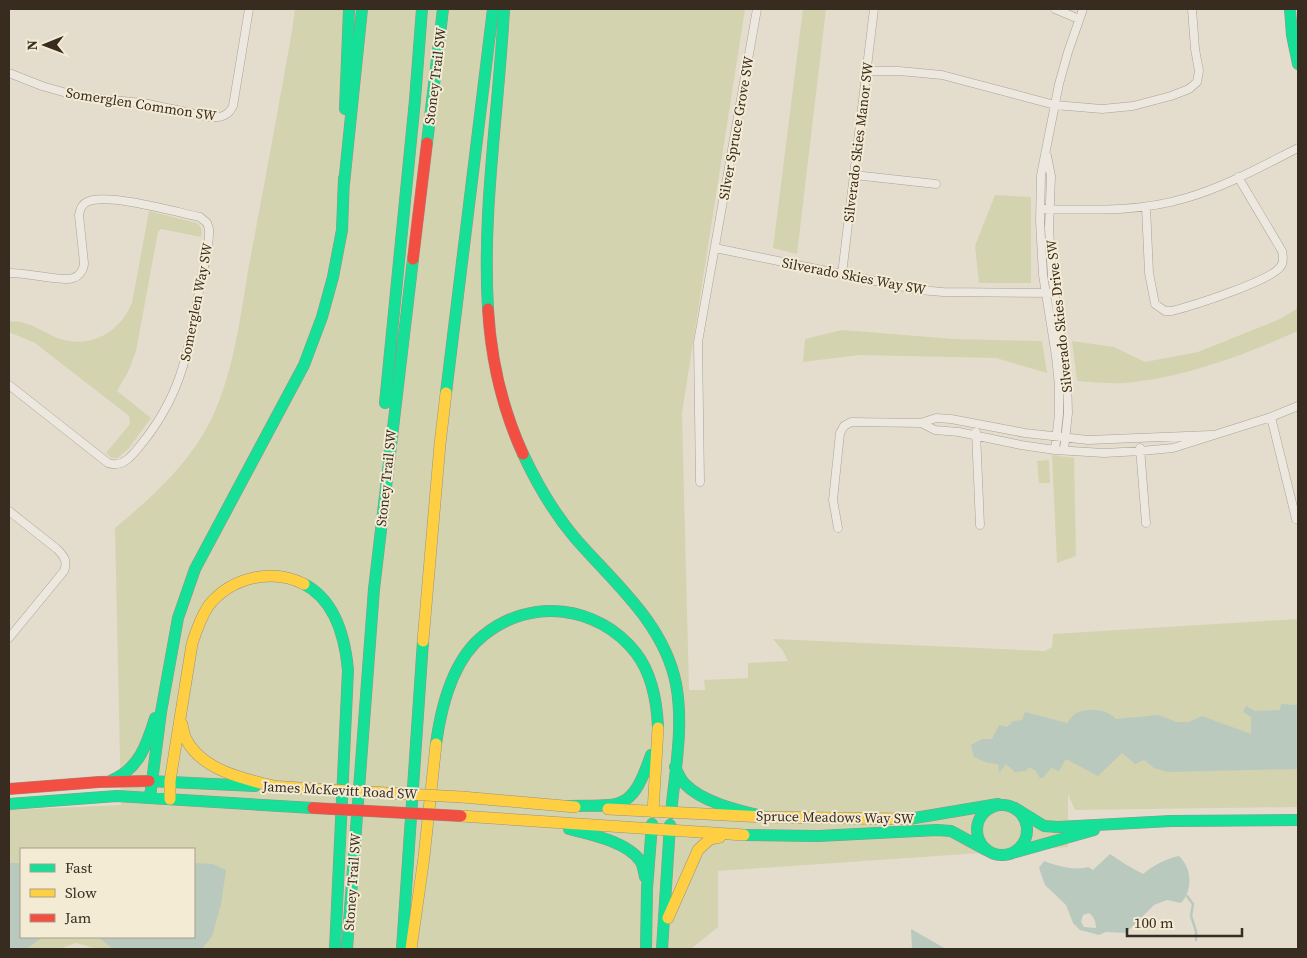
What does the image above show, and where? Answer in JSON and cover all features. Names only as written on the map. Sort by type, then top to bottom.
[{"type":"main road","points":[[150,797],[173,641],[178,618],[195,569],[304,365],[322,318],[333,277],[342,230],[349,9]]},
{"type":"main road","points":[[344,184],[362,9]]},
{"type":"main road","points":[[374,589],[384,414],[415,100],[422,9]]},
{"type":"main road","name":"Stoney Trail SW","points":[[347,949],[374,589],[442,9]]},
{"type":"main road","points":[[402,949],[420,674],[440,444],[493,9]]},
{"type":"main road","points":[[504,9],[490,195],[486,285],[489,332],[495,370],[508,416],[528,465],[542,491],[573,536],[628,595],[644,616],[658,637],[669,659],[676,682],[678,706],[675,766],[662,949]]},
{"type":"main road","points":[[1290,9],[1292,35],[1298,64]]},
{"type":"main road","points":[[170,800],[170,782],[192,644],[204,613],[213,600],[226,589],[252,577],[284,576],[306,585],[328,606],[333,614],[345,645],[348,678],[335,949]]},
{"type":"main road","points":[[411,949],[420,896],[434,763],[444,709],[453,677],[461,662],[481,636],[491,627],[518,614],[532,611],[569,612],[598,621],[623,640],[636,654],[645,666],[656,697],[658,732],[647,889],[646,949]]},
{"type":"main road","points":[[99,782],[123,776],[132,768],[140,756],[152,728],[167,658],[173,641]]},
{"type":"main road","points":[[181,718],[183,732],[189,745],[211,764],[243,778],[278,787]]},
{"type":"main road","points":[[568,806],[616,806],[628,801],[638,789],[658,732]]},
{"type":"main road","points":[[675,766],[687,787],[710,800],[742,811],[766,816]]},
{"type":"main road","name":"James McKevitt Road SW","points":[[9,789],[99,782],[151,781],[462,797],[671,813]]},
{"type":"main road","name":"James McKevitt Road SW","points":[[9,804],[117,796],[150,797],[170,800],[670,830]]},
{"type":"main road","points":[[1120,824],[1002,855],[993,854],[983,847],[976,829],[982,813],[989,807],[998,804],[1006,804],[1015,808],[1044,826],[1058,827],[1171,821],[1298,820]]},
{"type":"main road","name":"Spruce Meadows Way SW","points":[[671,813],[911,819],[998,804]]},
{"type":"main road","points":[[1010,854],[1022,844],[1026,837],[1027,829],[1026,821],[1015,808]]},
{"type":"main road","points":[[548,823],[580,832],[631,851],[642,864],[647,889]]},
{"type":"main road","name":"Spruce Meadows Way SW","points":[[670,830],[726,836],[818,836],[937,830],[951,831],[983,847]]},
{"type":"main road","points":[[664,929],[698,850],[710,839],[726,836]]},
{"type":"street","name":"Somerglen Common SW","points":[[9,73],[57,91],[81,97],[143,103],[221,118],[228,114],[233,106],[249,9]]},
{"type":"street","name":"Silver Spruce Grove SW","points":[[700,482],[698,342],[757,9]]},
{"type":"street","name":"Silverado Skies Manor SW","points":[[842,274],[874,9]]},
{"type":"street","points":[[1055,9],[1079,19]]},
{"type":"street","name":"Silverado Skies Drive SW","points":[[1060,450],[1056,437],[1059,414],[1058,369],[1041,252],[1041,175],[1068,52],[1083,9]]},
{"type":"street","points":[[866,71],[907,71],[942,75],[1055,105],[1102,109],[1133,106],[1171,96],[1193,86],[1197,82],[1200,71],[1195,48],[1192,9]]},
{"type":"street","points":[[1040,209],[1106,210],[1146,207],[1186,198],[1213,189],[1298,148]]},
{"type":"street","name":"Silverado Skies Drive SW","points":[[1046,152],[1051,176],[1049,209],[1054,293],[1067,378],[1068,413],[1065,438],[1060,450]]},
{"type":"street","points":[[854,175],[936,184]]},
{"type":"street","points":[[1146,207],[1149,273],[1155,304],[1165,311],[1172,311],[1211,300],[1233,292],[1270,274],[1279,269],[1283,262],[1282,251],[1238,177]]},
{"type":"street","name":"Somerglen Way SW","points":[[9,273],[68,279],[78,276],[84,267],[80,209],[84,204],[92,200],[127,201],[200,217],[207,222],[209,229],[188,354],[182,375],[174,395],[157,425],[125,462],[117,465],[108,463],[9,385]]},
{"type":"street","name":"Silverado Skies Way SW","points":[[715,248],[919,290],[1054,293]]},
{"type":"street","points":[[921,423],[935,430],[976,435],[1021,445],[1104,453],[1173,448],[1271,417],[1298,406]]},
{"type":"street","points":[[1271,417],[1296,519]]},
{"type":"street","points":[[838,528],[834,512],[833,494],[840,433],[844,426],[856,421],[921,423],[936,418],[975,422],[1025,433],[1088,440],[1210,435]]},
{"type":"street","points":[[975,422],[980,525]]},
{"type":"street","points":[[1140,438],[1146,523]]},
{"type":"street","points":[[9,511],[57,549],[64,556],[66,564],[64,571],[9,638]]},
{"type":"green space","points":[[295,9],[745,9],[682,413],[689,690],[705,690],[704,680],[748,678],[748,663],[788,661],[783,651],[773,639],[1045,651],[1052,647],[1053,634],[1298,619],[1298,807],[1075,810],[1068,794],[1068,847],[718,871],[718,927],[691,949],[97,949],[76,943],[59,949],[9,949],[9,810],[121,805],[115,528],[142,505],[180,467],[210,422],[231,365]]},
{"type":"green space","points":[[803,9],[826,9],[797,254],[773,248]]},
{"type":"green space","points":[[995,195],[1031,197],[1031,283],[979,283],[975,246]]},
{"type":"green space","points":[[149,211],[197,223],[201,229],[201,237],[161,229],[158,232],[136,351],[128,372],[117,391],[151,418],[129,448],[118,458],[111,458],[106,453],[130,424],[129,416],[35,343],[9,332],[9,321],[29,324],[59,339],[75,342],[96,339],[113,329],[121,322],[132,303]]},
{"type":"green space","points":[[1298,308],[1298,331],[1259,348],[1198,369],[1156,379],[1127,383],[1077,381],[1072,341],[1114,347],[1145,362],[1198,352],[1280,319]]},
{"type":"green space","points":[[842,330],[954,339],[1042,341],[1047,373],[996,358],[859,355],[803,362],[805,339]]},
{"type":"green space","points":[[1052,455],[1074,458],[1076,556],[1057,563]]},
{"type":"green space","points":[[1049,460],[1050,483],[1039,483],[1037,461]]},
{"type":"shaded area","points":[[1281,704],[1298,705],[1298,769],[1168,772],[1154,768],[1144,760],[1135,764],[1122,753],[1098,776],[1066,759],[1059,771],[1051,768],[1043,778],[1040,778],[1036,771],[1029,767],[1026,771],[1015,772],[1006,764],[999,773],[998,764],[988,763],[974,757],[971,745],[982,739],[992,739],[999,725],[1007,727],[1013,721],[1022,720],[1025,712],[1067,723],[1075,714],[1085,710],[1102,711],[1116,719],[1159,715],[1176,722],[1189,722],[1202,716],[1251,734],[1251,717],[1243,712],[1246,706],[1255,711],[1280,710]]},
{"type":"shaded area","points":[[1110,854],[1143,874],[1160,863],[1179,856],[1189,873],[1188,892],[1181,903],[1167,900],[1154,905],[1126,933],[1106,932],[1099,935],[1080,930],[1073,923],[1066,905],[1045,885],[1039,868],[1044,861],[1066,867],[1088,867],[1093,870]],"holes":[[[1091,914],[1096,924],[1096,928],[1084,927],[1081,922],[1083,915]]]},
{"type":"shaded area","points":[[9,863],[20,863],[20,938],[42,938],[26,949],[9,949]]},
{"type":"shaded area","points":[[195,863],[213,864],[226,870],[221,904],[212,936],[202,949],[113,949],[99,938],[195,938]]},
{"type":"shaded area","points":[[911,929],[946,949],[912,949]]},
{"type":"waterway","points":[[1187,896],[1193,904],[1191,916],[1196,931],[1196,940]]},
{"type":"traffic: fast","points":[[345,109],[349,9]]},
{"type":"traffic: fast","points":[[344,184],[362,9]]},
{"type":"traffic: fast","points":[[385,403],[415,100],[422,9]]},
{"type":"traffic: fast","points":[[427,143],[443,9]]},
{"type":"traffic: fast","points":[[446,393],[493,9]]},
{"type":"traffic: fast","points":[[488,309],[487,234],[489,196],[504,9]]},
{"type":"traffic: fast","points":[[1290,9],[1292,35],[1298,64]]},
{"type":"traffic: fast","points":[[150,797],[161,712],[178,618],[195,569],[304,365],[322,317],[333,277],[342,230],[344,178]]},
{"type":"traffic: fast","points":[[347,949],[374,589],[413,259]]},
{"type":"traffic: fast","points":[[523,454],[540,487],[560,519],[636,605],[661,642],[670,662],[676,684],[679,716],[678,748],[671,813]]},
{"type":"traffic: fast","points":[[304,584],[315,591],[331,610],[341,633],[347,657],[348,670],[335,949]]},
{"type":"traffic: fast","points":[[436,744],[441,715],[450,685],[464,657],[473,645],[502,623],[522,615],[543,611],[584,616],[603,625],[620,637],[636,653],[646,670],[653,688],[658,728]]},
{"type":"traffic: fast","points":[[402,949],[423,641]]},
{"type":"traffic: fast","points":[[112,780],[129,769],[141,755],[155,718]]},
{"type":"traffic: fast","points":[[568,806],[601,806],[623,802],[637,787],[651,755]]},
{"type":"traffic: fast","points":[[675,767],[685,784],[702,796],[723,805],[766,817]]},
{"type":"traffic: fast","points":[[149,781],[255,786]]},
{"type":"traffic: fast","points":[[9,804],[117,796],[313,808]]},
{"type":"traffic: fast","points":[[909,819],[998,804]]},
{"type":"traffic: fast","points":[[997,805],[1007,805],[1020,812],[1027,825],[1027,830],[1027,835],[1020,848],[1007,855],[997,855],[988,851],[981,844],[977,835],[977,825],[981,816],[988,809],[997,805]]},
{"type":"traffic: fast","points":[[1015,808],[1044,826],[1058,827],[1171,821],[1298,820]]},
{"type":"traffic: fast","points":[[646,949],[647,889],[652,824]]},
{"type":"traffic: fast","points":[[662,949],[670,825]]},
{"type":"traffic: fast","points":[[569,829],[608,840],[627,849],[641,862],[645,877]]},
{"type":"traffic: fast","points":[[744,835],[818,836],[937,830],[951,831],[986,850]]},
{"type":"traffic: fast","points":[[1016,852],[1094,830]]},
{"type":"traffic: slow","points":[[423,641],[446,393]]},
{"type":"traffic: slow","points":[[170,799],[170,781],[192,644],[199,624],[209,605],[218,595],[229,588],[253,578],[279,577],[292,579],[304,584]]},
{"type":"traffic: slow","points":[[182,724],[185,737],[193,750],[203,759],[239,777],[278,787]]},
{"type":"traffic: slow","points":[[653,812],[658,728]]},
{"type":"traffic: slow","points":[[411,949],[424,857],[436,744]]},
{"type":"traffic: slow","points":[[271,786],[314,789]]},
{"type":"traffic: slow","points":[[314,789],[462,797]]},
{"type":"traffic: slow","points":[[462,797],[575,807]]},
{"type":"traffic: slow","points":[[608,809],[766,817],[909,819]]},
{"type":"traffic: slow","points":[[461,816],[744,835]]},
{"type":"traffic: slow","points":[[668,918],[698,850],[710,839],[720,837]]},
{"type":"traffic: jam","points":[[413,259],[427,143]]},
{"type":"traffic: jam","points":[[488,309],[492,347],[503,401],[523,454]]},
{"type":"traffic: jam","points":[[9,789],[99,782],[149,781]]},
{"type":"traffic: jam","points":[[313,808],[461,816]]}]
